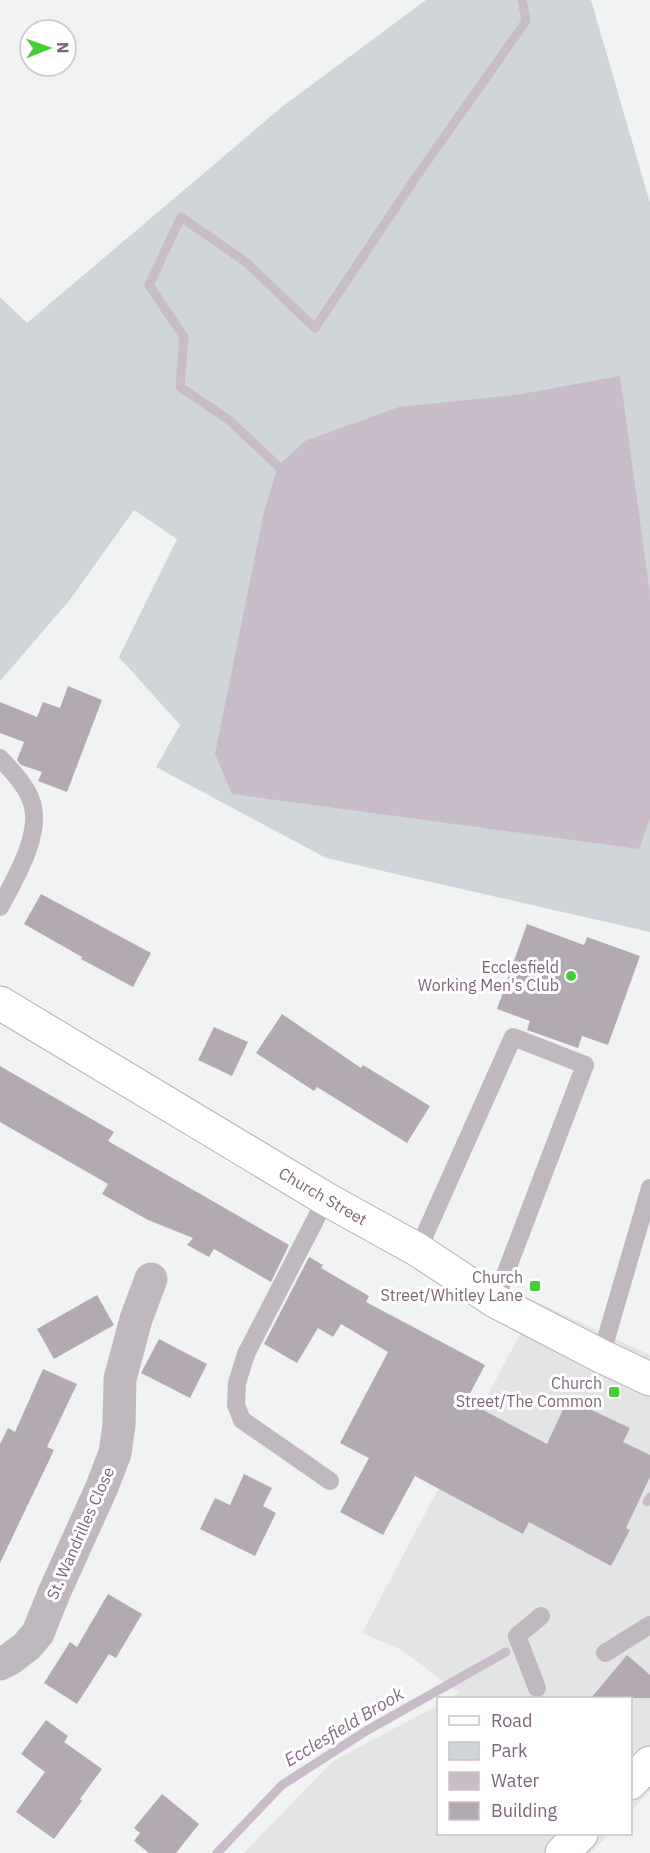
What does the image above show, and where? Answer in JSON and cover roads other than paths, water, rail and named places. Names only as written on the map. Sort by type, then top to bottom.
[{"type":"main road","name":"Church Street","points":[[0,1003],[326,1199],[418,1250],[495,1301],[650,1379]]},
{"type":"main road","points":[[562,1853],[579,1835]]},
{"type":"street","name":"St. Wandrilles Close","points":[[0,1664],[27,1646],[38,1633],[102,1487],[115,1454],[119,1425],[120,1379],[136,1320],[152,1279]]},
{"type":"lane","points":[[0,758],[16,775],[32,801],[35,818],[33,838],[0,907]]},
{"type":"lane","points":[[418,1250],[513,1037],[585,1065],[495,1301]]},
{"type":"lane","points":[[601,1356],[650,1188]]},
{"type":"lane","points":[[326,1199],[246,1354],[237,1383],[236,1406],[242,1420],[330,1481]]},
{"type":"lane","points":[[537,1688],[517,1636],[541,1616]]},
{"type":"lane","points":[[605,1653],[650,1625]]},
{"type":"water","points":[[620,376],[650,594],[650,818],[639,849],[232,794],[215,754],[264,512],[278,466],[305,441],[399,407],[516,395]]},
{"type":"waterway","points":[[278,466],[229,420],[180,387],[184,337],[149,285],[181,217],[247,263],[315,328],[416,177],[526,21],[522,0]]},
{"type":"waterway","name":"Ecclesfield Brook","points":[[647,1502],[650,1497]]},
{"type":"waterway","name":"Ecclesfield Brook","points":[[217,1853],[282,1785],[366,1731],[506,1652]]},
{"type":"place","name":"Ecclesfield Working Men's Club","points":[[571,976]]},
{"type":"place","name":"Church Street/Whitley Lane","points":[[535,1286]]},
{"type":"place","name":"Church Street/The Common","points":[[614,1392]]}]
